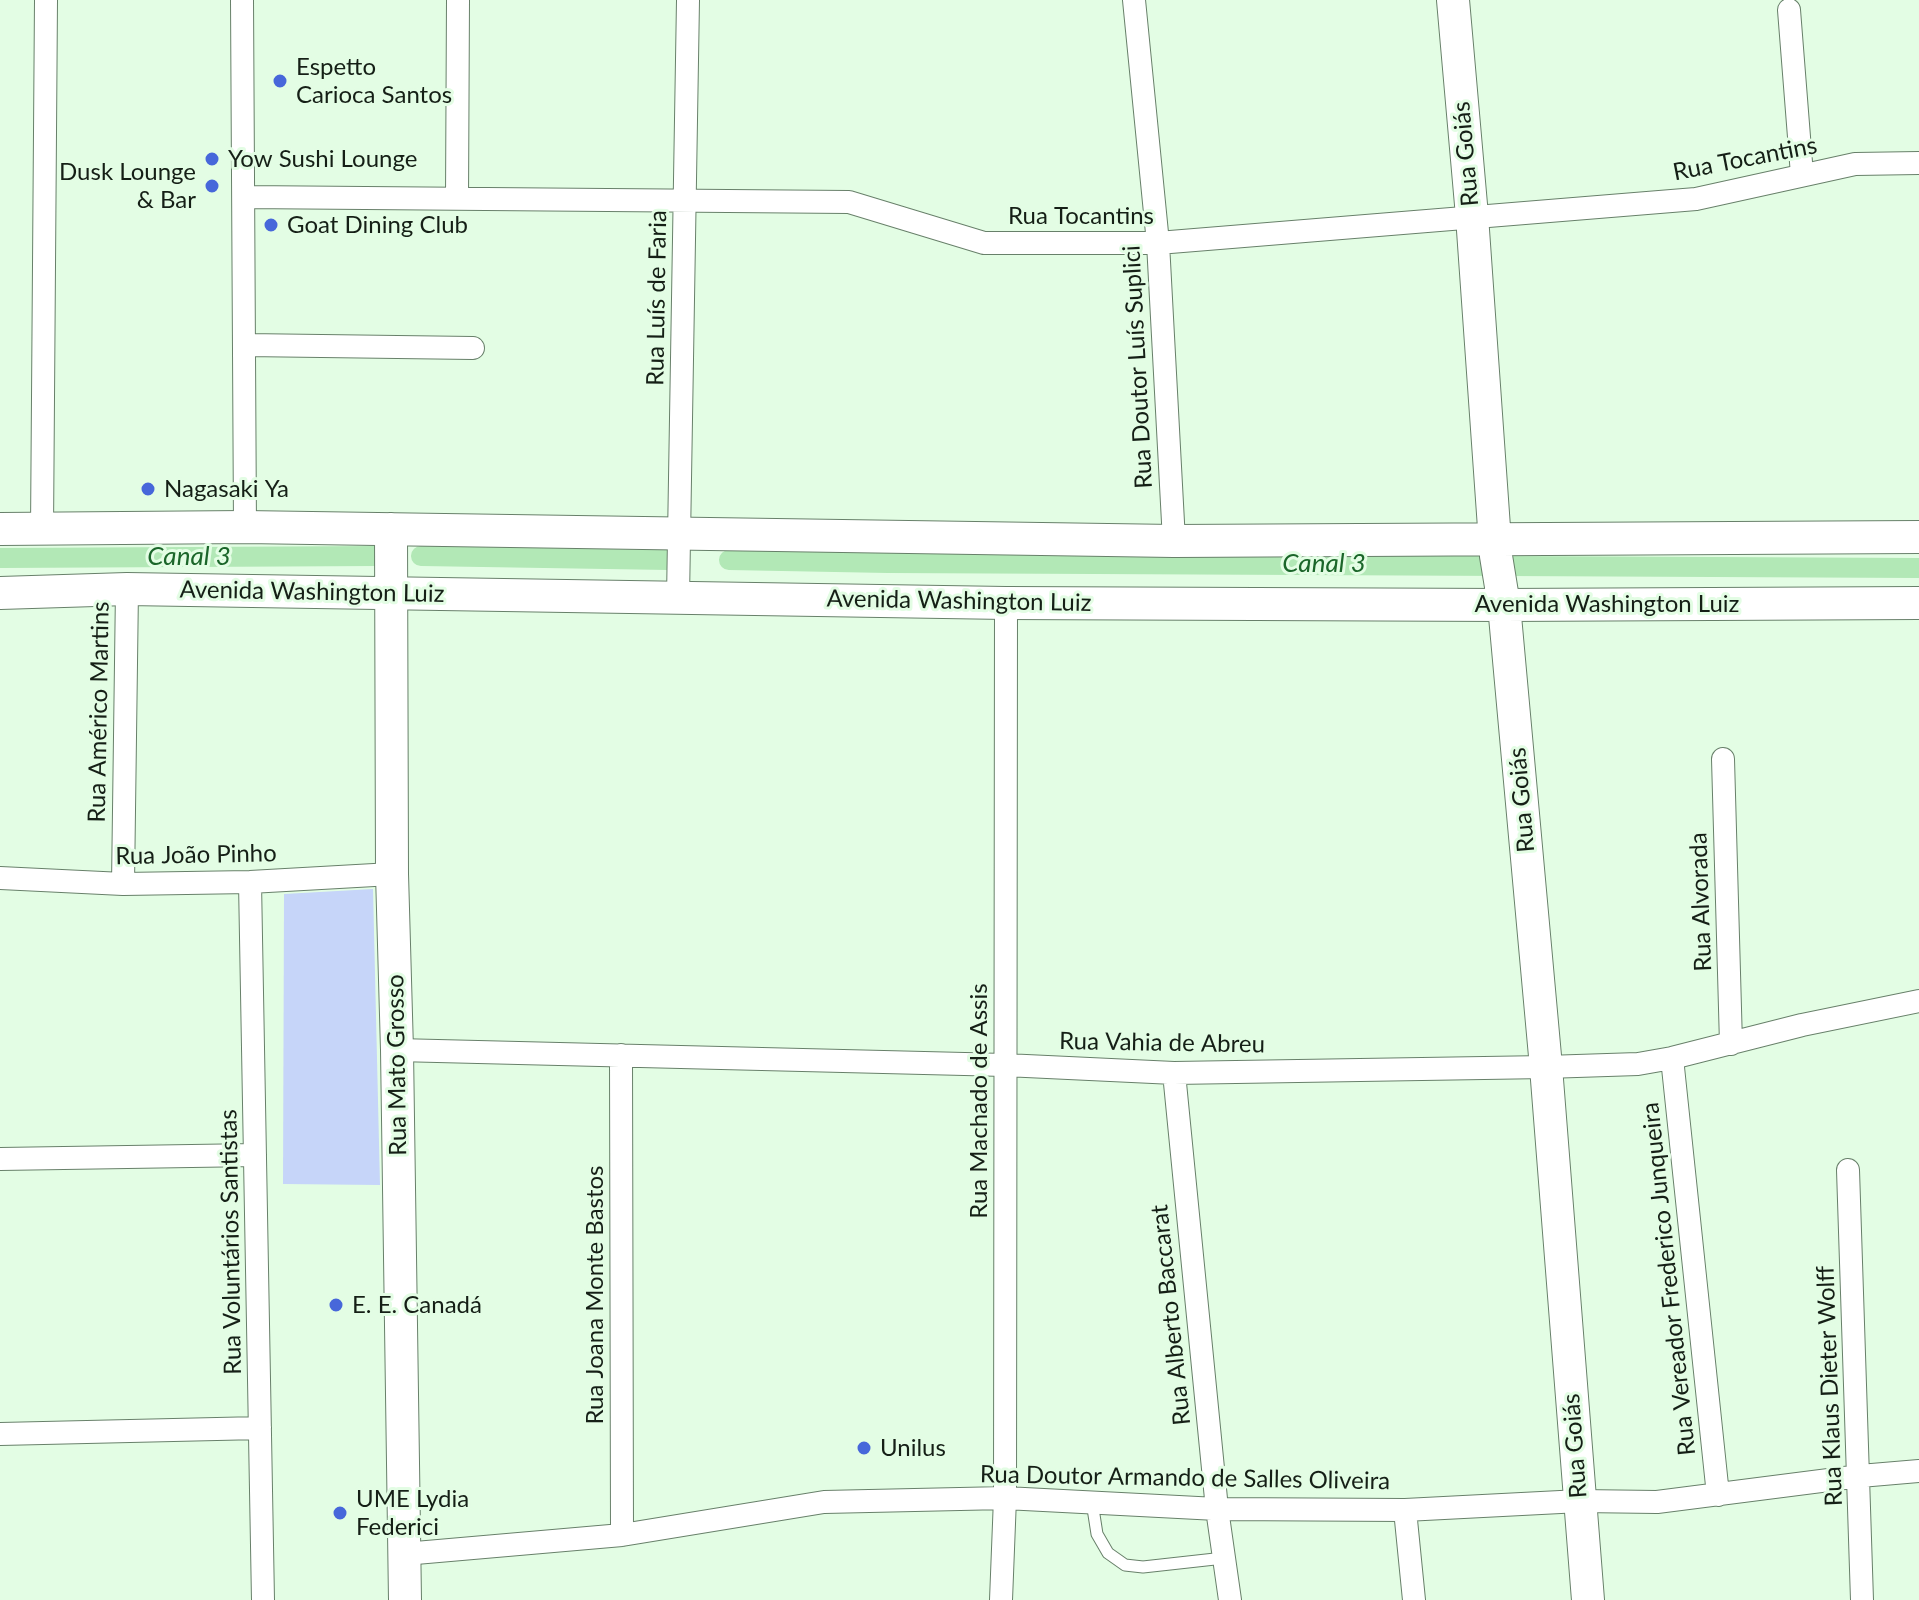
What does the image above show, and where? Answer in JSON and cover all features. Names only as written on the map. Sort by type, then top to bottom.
[{"type":"main road","name":"Rua Goiás","points":[[1453,0],[1499,572],[1546,1067],[1588,1600]]},
{"type":"main road","name":"Avenida Washington Luiz","points":[[0,529],[245,527],[1174,541],[1499,572],[1919,603]]},
{"type":"main road","name":"Rua Mato Grosso","points":[[399,529],[392,874],[405,1600]]},
{"type":"main road","name":"Avenida Washington Luiz","points":[[0,593],[127,589],[1006,603],[1499,572],[1919,537]]},
{"type":"street","points":[[42,530],[46,0]]},
{"type":"street","points":[[242,0],[245,527]]},
{"type":"street","points":[[457,198],[458,0]]},
{"type":"street","name":"Rua Luís de Faria","points":[[678,598],[688,0]]},
{"type":"street","name":"Rua Doutor Luís Suplici","points":[[1134,0],[1158,243],[1174,541]]},
{"type":"street","points":[[1789,10],[1802,175]]},
{"type":"street","name":"Rua Tocantins","points":[[244,197],[849,202],[984,243],[1158,243],[1696,199],[1855,164],[1919,163]]},
{"type":"street","points":[[246,345],[473,348]]},
{"type":"street","name":"Rua Américo Martins","points":[[123,884],[127,589]]},
{"type":"street","name":"Rua Machado de Assis","points":[[1001,1600],[1005,1498],[1006,603]]},
{"type":"street","name":"Rua Alvorada","points":[[1723,759],[1731,1044]]},
{"type":"street","name":"Rua João Pinho","points":[[0,878],[123,884],[250,882],[392,874]]},
{"type":"street","name":"Rua Voluntários Santistas","points":[[250,882],[263,1600]]},
{"type":"street","name":"Rua Vahia de Abreu","points":[[397,1050],[1005,1065],[1174,1073],[1546,1067],[1638,1064],[1672,1058],[1802,1025],[1919,1001]]},
{"type":"street","name":"Rua Joana Monte Bastos","points":[[621,1055],[622,1535]]},
{"type":"street","name":"Rua Vereador Frederico Junqueira","points":[[1672,1058],[1718,1495]]},
{"type":"street","name":"Rua Alberto Baccarat","points":[[1174,1073],[1217,1509],[1230,1600]]},
{"type":"street","points":[[0,1159],[255,1155]]},
{"type":"street","name":"Rua Klaus Dieter Wolff","points":[[1848,1170],[1862,1600]]},
{"type":"street","points":[[0,1434],[260,1428]]},
{"type":"street","name":"Rua Doutor Armando de Salles Oliveira","points":[[404,1554],[622,1535],[824,1502],[1005,1498],[1217,1509],[1405,1510],[1580,1501],[1657,1502],[1919,1471]]},
{"type":"street","points":[[1405,1510],[1414,1600]]},
{"type":"lane","points":[[1092,1502],[1097,1534],[1108,1553],[1125,1565],[1143,1567],[1224,1558]]},
{"type":"building","points":[[373,889],[380,1185],[283,1184],[284,894]]},
{"type":"waterway","name":"Canal 3","points":[[0,558],[378,556]]},
{"type":"waterway","name":"Canal 3","points":[[421,556],[668,560]]},
{"type":"waterway","name":"Canal 3","points":[[729,560],[1919,568]]},
{"type":"place","name":"Espetto Carioca Santos","points":[[280,81]]},
{"type":"place","name":"Yow Sushi Lounge","points":[[212,159]]},
{"type":"place","name":"Dusk Lounge & Bar","points":[[212,186]]},
{"type":"place","name":"Goat Dining Club","points":[[271,225]]},
{"type":"place","name":"Nagasaki Ya","points":[[148,489]]},
{"type":"place","name":"E. E. Canadá","points":[[336,1305]]},
{"type":"place","name":"Unilus","points":[[864,1448]]},
{"type":"place","name":"UME Lydia Federici","points":[[340,1513]]}]
